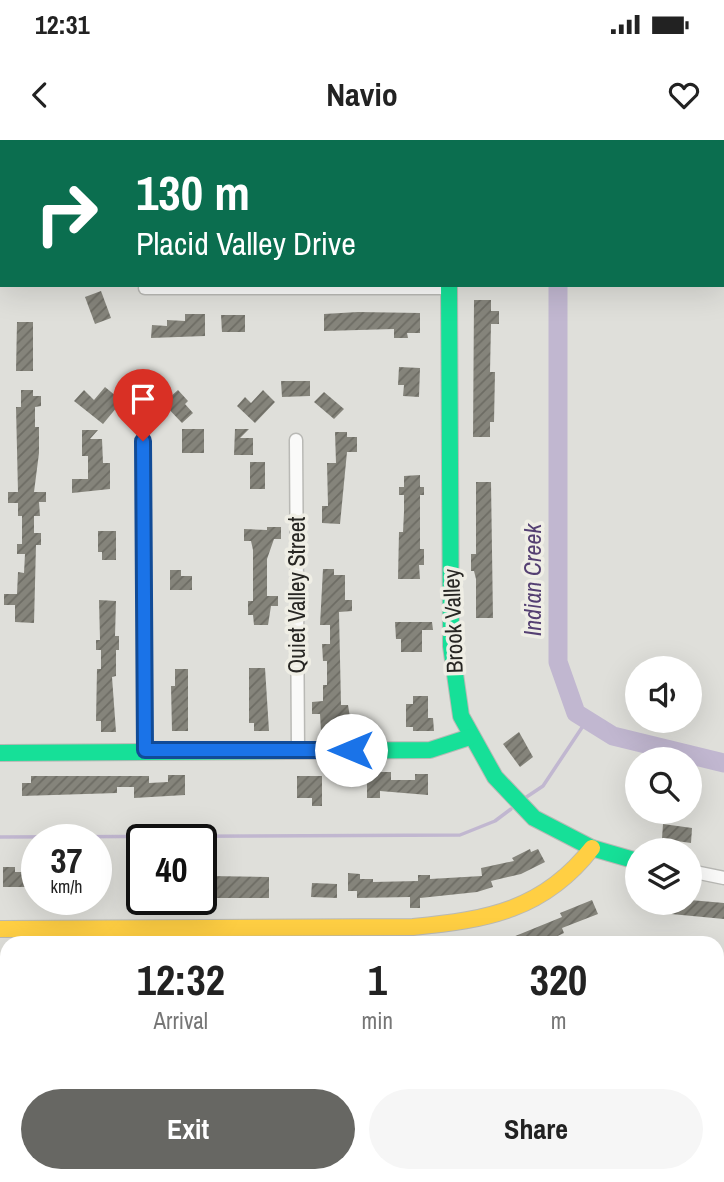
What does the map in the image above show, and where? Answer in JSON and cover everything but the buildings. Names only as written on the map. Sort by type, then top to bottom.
[{"type":"street","points":[[145,288],[449,287]]},
{"type":"street","name":"Brook Valley","points":[[449,287],[451,646],[461,716],[470,737],[500,784],[534,818],[593,848],[625,857]]},
{"type":"street","name":"Quiet Valley Street","points":[[296,440],[298,750]]},
{"type":"street","points":[[143,441],[145,750]]},
{"type":"street","points":[[0,753],[430,750],[470,737]]},
{"type":"street","points":[[0,929],[413,927],[466,922],[501,915],[555,890],[569,879],[593,848]]},
{"type":"street","points":[[702,873],[724,878]]},
{"type":"waterway","name":"Indian Creek","points":[[558,287],[558,662],[576,713],[613,736],[724,763]]},
{"type":"waterway","points":[[525,798],[543,786],[587,720]]},
{"type":"waterway","points":[[0,837],[460,835],[495,821],[511,809]]},
{"type":"traffic: fast","points":[[449,287],[451,646],[461,716],[495,777],[534,818],[592,848],[625,858]]},
{"type":"traffic: fast","points":[[0,753],[430,750],[470,737]]},
{"type":"traffic: slow","points":[[0,929],[413,927],[440,924],[490,915],[534,898],[574,869],[592,848]]},
{"type":"route","points":[[143,441],[145,750],[351,750]]}]
